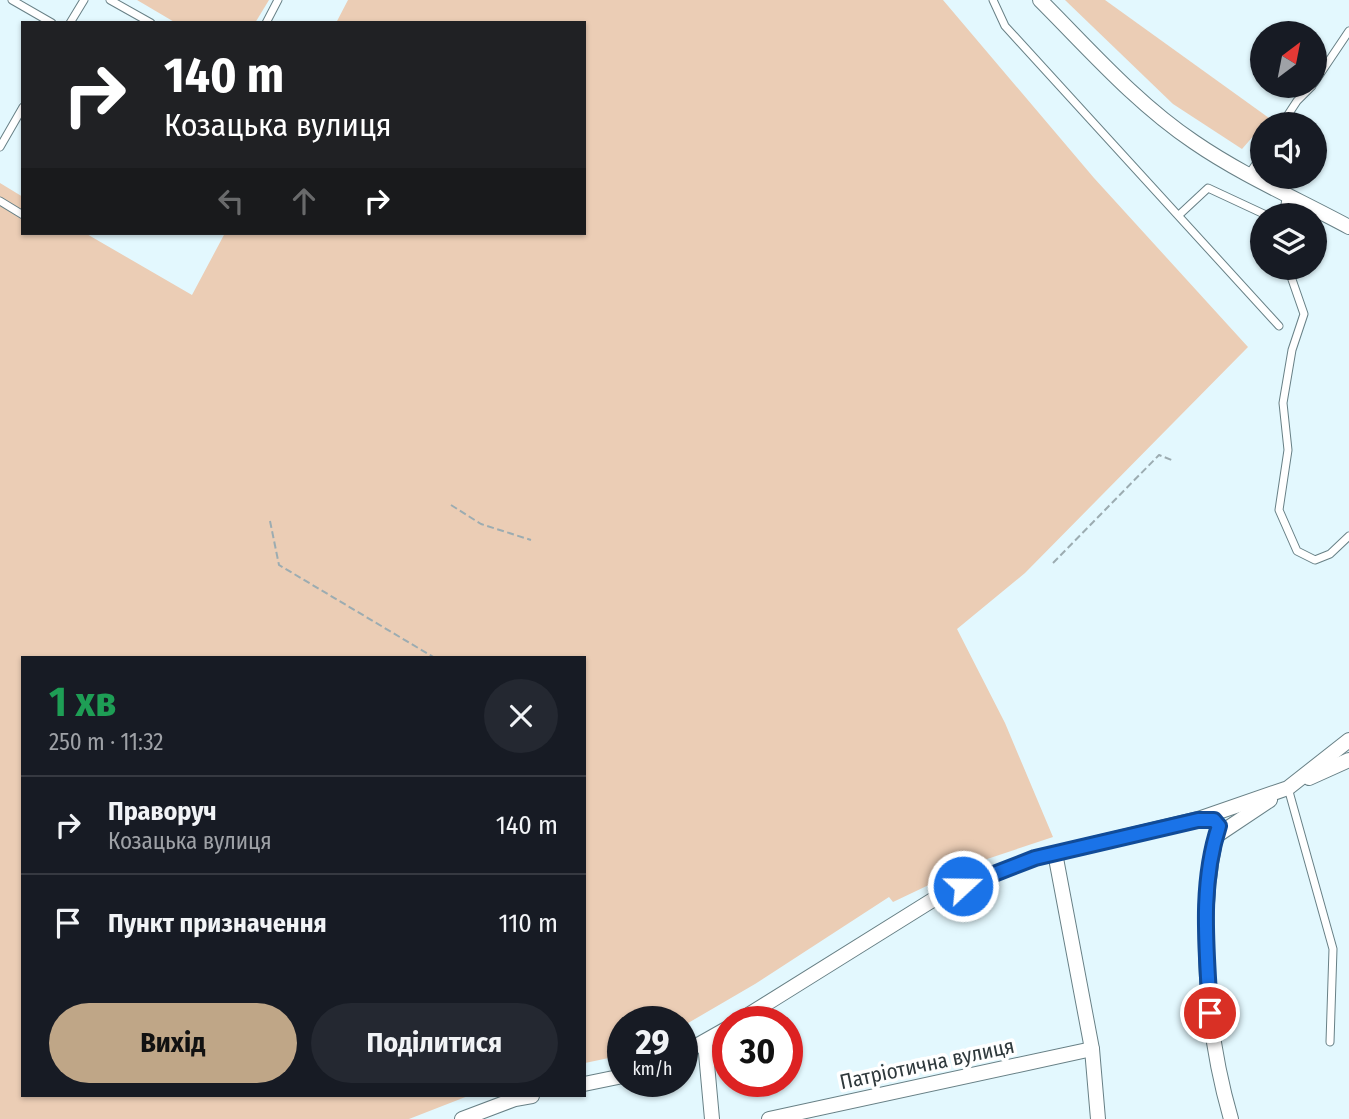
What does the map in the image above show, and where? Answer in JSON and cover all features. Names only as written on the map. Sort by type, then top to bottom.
[{"type":"street","points":[[1040,0],[1154,111],[1194,142],[1349,227]]},
{"type":"street","points":[[1216,836],[1288,788],[1349,740]]},
{"type":"street","points":[[763,1006],[939,896],[1055,853],[1198,820],[1288,788],[1349,760]]},
{"type":"street","points":[[1198,820],[1214,820],[1219,826],[1208,877],[1206,922],[1210,1013],[1224,1096],[1231,1119]]},
{"type":"street","points":[[1055,853],[1092,1049],[1098,1119]]},
{"type":"street","points":[[698,1046],[712,1038]]},
{"type":"street","points":[[705,1042],[712,1119]]},
{"type":"street","name":"Патріотична вулиця","points":[[769,1119],[1092,1049]]},
{"type":"street","points":[[586,1084],[607,1079]]},
{"type":"street","points":[[461,1119],[526,1097]]},
{"type":"lane","points":[[12,0],[49,21]]},
{"type":"lane","points":[[71,21],[84,0]]},
{"type":"lane","points":[[110,0],[147,21]]},
{"type":"lane","points":[[267,21],[278,0]]},
{"type":"lane","points":[[993,0],[1005,26],[1279,326]]},
{"type":"lane","points":[[1327,64],[1349,31]]},
{"type":"lane","points":[[0,147],[21,110]]},
{"type":"lane","points":[[1178,215],[1208,188],[1250,208]]},
{"type":"lane","points":[[1285,203],[1287,193]]},
{"type":"lane","points":[[0,201],[21,214]]},
{"type":"lane","points":[[1292,280],[1304,314],[1292,350],[1283,403],[1287,450],[1279,510],[1297,551],[1315,560],[1330,554],[1349,536]]},
{"type":"lane","points":[[1288,788],[1333,949],[1331,1042]]},
{"type":"path","points":[[1053,563],[1160,455],[1174,461]]},
{"type":"path","points":[[451,505],[481,524],[531,540]]},
{"type":"path","points":[[270,521],[279,565],[432,656]]},
{"type":"shaded area","points":[[137,0],[269,0],[256,21],[173,21]]},
{"type":"shaded area","points":[[348,0],[943,0],[1094,178],[1248,347],[1025,573],[957,629],[1005,723],[1053,837],[975,863],[893,902],[889,897],[755,984],[717,1006],[712,1006],[712,1009],[698,1017],[698,1006],[607,1006],[607,1058],[586,1063],[586,656],[21,656],[21,1097],[465,1097],[409,1119],[0,1119],[0,183],[21,196],[21,235],[88,235],[192,295],[224,235],[586,235],[586,21],[337,21]]},
{"type":"shaded area","points":[[1065,0],[1105,0],[1261,112],[1250,112],[1250,140],[1242,149],[1173,104]]},
{"type":"route","points":[[963,886],[1035,858],[1198,820],[1214,820],[1219,826],[1208,877],[1206,922],[1210,1013]]}]
